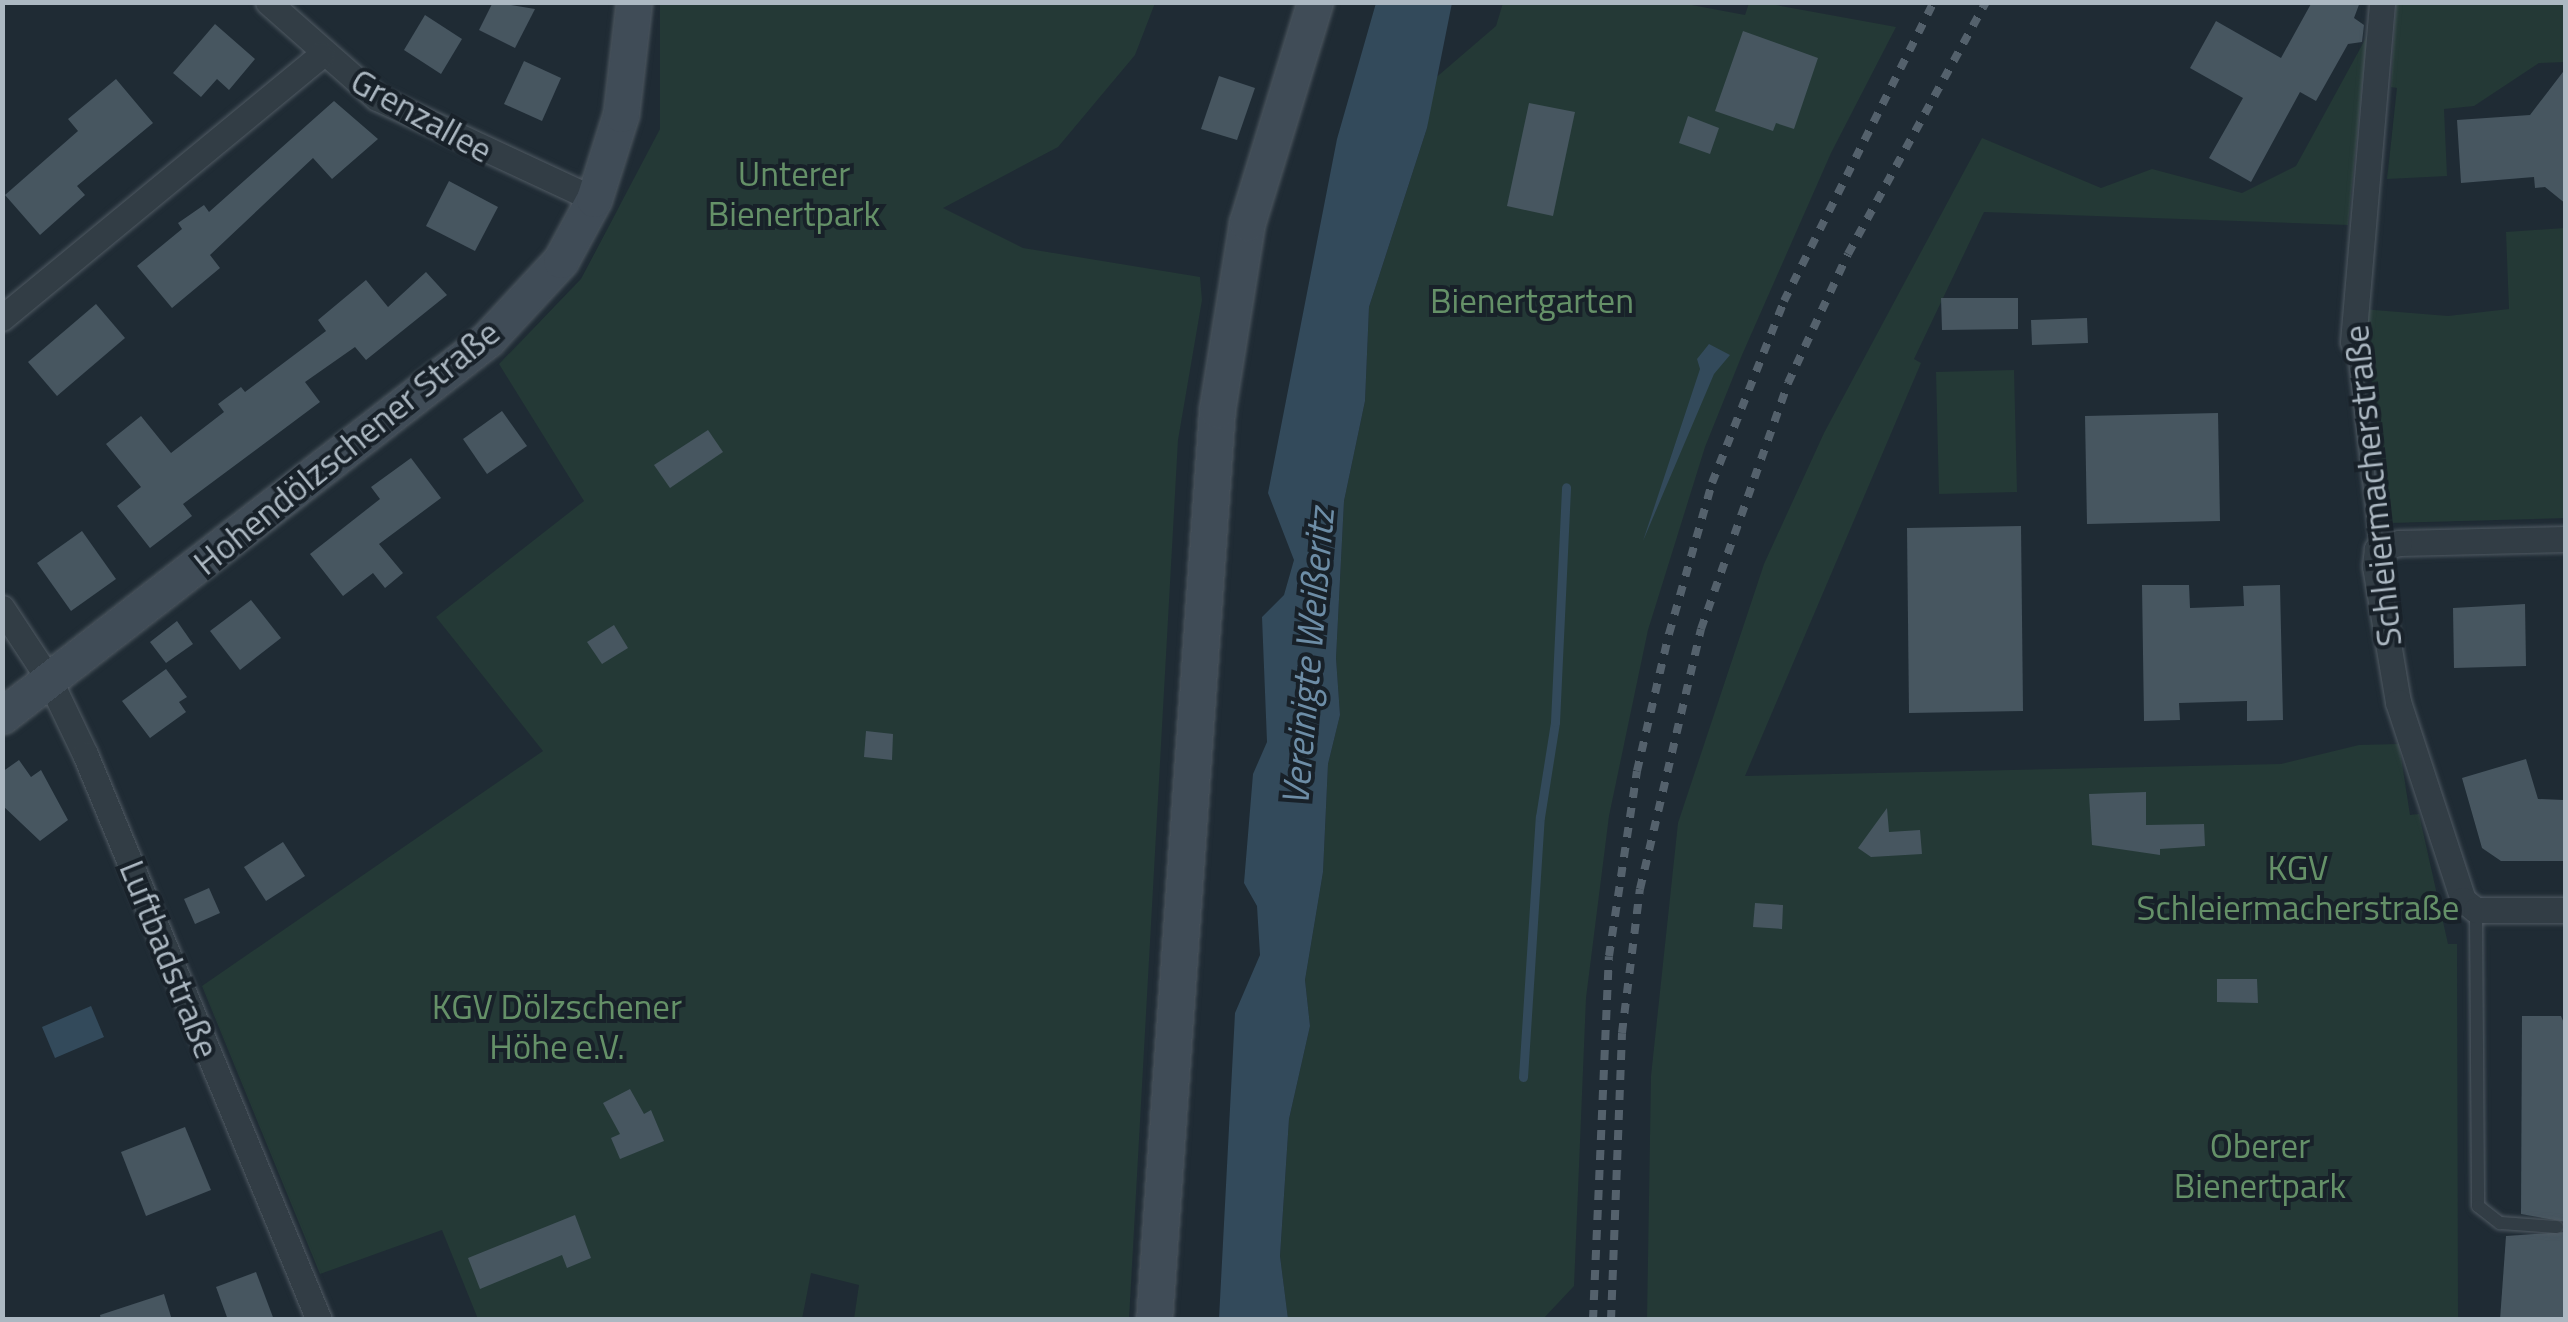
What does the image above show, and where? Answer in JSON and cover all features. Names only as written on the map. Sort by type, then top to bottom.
[{"type":"main road","name":"Hohendölzschener Straße","points":[[2,716],[487,340],[562,260],[594,198],[621,114],[634,2]]},
{"type":"main road","points":[[1154,1320],[1218,410],[1247,223],[1315,2]]},
{"type":"street","name":"Grenzallee","points":[[268,2],[321,55],[377,98],[442,133],[594,198]]},
{"type":"street","name":"Schleiermacherstraße","points":[[2353,342],[2382,2]]},
{"type":"street","points":[[2,318],[321,55]]},
{"type":"street","points":[[2377,549],[2399,543],[2566,539]]},
{"type":"street","name":"Schleiermacherstraße","points":[[2377,549],[2398,702],[2470,905]]},
{"type":"street","name":"Luftbadstraße","points":[[2,608],[50,681],[319,1320]]},
{"type":"street","points":[[2470,905],[2566,910]]},
{"type":"lane","name":"Schleiermacherstraße","points":[[2353,342],[2377,549]]},
{"type":"lane","points":[[2470,905],[2478,1206],[2500,1223],[2557,1227]]},
{"type":"green space","points":[[660,3],[1155,3],[1135,55],[1058,147],[943,208],[1023,248],[1200,277],[1202,300],[1178,440],[1129,1319],[854,1319],[859,1285],[811,1273],[802,1319],[478,1319],[442,1230],[320,1274],[202,986],[543,751],[436,617],[584,501],[499,364],[581,279],[660,129]]},
{"type":"green space","name":"Bienertgarten","points":[[1503,3],[1681,3],[1745,15],[1749,3],[1765,3],[1896,27],[1831,153],[1742,355],[1705,447],[1648,630],[1609,816],[1586,998],[1574,1286],[1543,1319],[1288,1320],[1280,1256],[1289,1119],[1310,1026],[1305,980],[1323,872],[1328,764],[1340,715],[1336,658],[1344,501],[1365,401],[1369,307],[1427,128],[1432,81],[1496,26]]},
{"type":"green space","points":[[2396,3],[2565,3],[2565,62],[2539,63],[2474,106],[2444,109],[2447,176],[2387,179],[2397,88],[2391,87]]},
{"type":"green space","points":[[2367,36],[2348,225],[1984,212],[1914,359],[1921,363],[1745,776],[2281,764],[2359,745],[2399,744],[2410,815],[2419,814],[2448,944],[2457,944],[2458,1319],[1647,1320],[1651,1076],[1678,823],[1764,564],[1824,433],[1982,138],[2101,188],[2152,169],[2242,193],[2296,166]]},
{"type":"green space","points":[[2565,228],[2565,518],[2390,523],[2362,309],[2448,316],[2509,309],[2506,232]]},
{"type":"green space","points":[[2014,370],[2017,492],[1939,494],[1936,372]]},
{"type":"water","name":"Vereinigte Weißeritz","points":[[1376,3],[1452,3],[1427,128],[1369,307],[1365,401],[1344,501],[1336,658],[1340,715],[1328,764],[1323,872],[1305,980],[1310,1026],[1289,1119],[1280,1256],[1288,1319],[1219,1319],[1235,1013],[1260,955],[1257,906],[1244,883],[1253,774],[1267,742],[1262,617],[1284,595],[1294,560],[1268,493],[1337,139]]},
{"type":"water","points":[[1709,344],[1730,355],[1714,374],[1643,541],[1700,369],[1697,359]]},
{"type":"water","points":[[91,1006],[104,1037],[55,1058],[42,1027]]},
{"type":"building","points":[[493,2],[535,9],[515,48],[479,30]]},
{"type":"building","points":[[2312,2],[2360,2],[2354,18],[2364,25],[2362,42],[2348,44],[2316,101],[2300,92],[2251,182],[2209,158],[2243,98],[2190,68],[2216,21],[2281,58]]},
{"type":"building","points":[[425,15],[462,39],[441,74],[404,50]]},
{"type":"building","points":[[215,24],[255,59],[229,90],[217,79],[201,97],[173,73]]},
{"type":"building","points":[[1743,31],[1818,58],[1794,129],[1776,123],[1773,131],[1715,111]]},
{"type":"building","points":[[524,61],[561,78],[542,121],[504,104]]},
{"type":"building","points":[[2566,68],[2566,204],[2545,187],[2535,188],[2534,177],[2461,183],[2457,120],[2530,115]]},
{"type":"building","points":[[1219,76],[1255,88],[1237,140],[1201,129]]},
{"type":"building","points":[[116,79],[153,123],[77,186],[85,195],[40,235],[5,195],[78,131],[68,119]]},
{"type":"building","points":[[334,101],[378,139],[332,179],[313,158],[210,255],[220,268],[172,308],[137,266],[182,229],[178,223],[204,205],[209,212]]},
{"type":"building","points":[[1529,103],[1575,112],[1553,216],[1507,206]]},
{"type":"building","points":[[1688,116],[1719,128],[1710,154],[1679,143]]},
{"type":"building","points":[[449,181],[498,207],[475,251],[426,226]]},
{"type":"building","points":[[426,272],[447,295],[366,360],[355,347],[305,382],[320,402],[183,504],[192,516],[150,548],[117,506],[141,487],[106,444],[141,416],[171,453],[224,412],[218,404],[241,387],[245,392],[326,331],[318,320],[366,280],[388,307]]},
{"type":"building","points":[[1941,298],[2018,298],[2018,329],[1942,330]]},
{"type":"building","points":[[96,304],[125,338],[57,396],[28,362]]},
{"type":"building","points":[[2087,318],[2088,343],[2032,345],[2031,320]]},
{"type":"building","points":[[502,411],[527,446],[487,474],[463,439]]},
{"type":"building","points":[[2218,413],[2220,521],[2087,524],[2085,416]]},
{"type":"building","points":[[708,430],[723,452],[670,488],[654,465]]},
{"type":"building","points":[[411,458],[441,498],[379,544],[403,573],[385,588],[373,573],[343,596],[310,554],[380,499],[371,487]]},
{"type":"building","points":[[2021,526],[2023,711],[1909,713],[1907,528]]},
{"type":"building","points":[[82,531],[116,579],[71,611],[37,563]]},
{"type":"building","points":[[2142,585],[2189,585],[2190,608],[2244,606],[2243,586],[2280,585],[2283,720],[2247,721],[2247,701],[2179,703],[2180,720],[2144,721]]},
{"type":"building","points":[[251,600],[281,638],[240,670],[210,631]]},
{"type":"building","points":[[2525,604],[2526,666],[2454,668],[2453,608]]},
{"type":"building","points":[[177,621],[193,644],[166,663],[150,642]]},
{"type":"building","points":[[614,625],[628,648],[602,664],[587,642]]},
{"type":"building","points":[[166,669],[187,697],[179,702],[186,712],[150,738],[122,701]]},
{"type":"building","points":[[866,731],[893,734],[892,760],[864,757]]},
{"type":"building","points":[[2526,759],[2538,799],[2564,800],[2563,861],[2501,861],[2482,848],[2462,778]]},
{"type":"building","points":[[19,760],[31,777],[41,770],[68,820],[40,841],[2,805],[2,772]]},
{"type":"building","points":[[2146,792],[2146,825],[2204,824],[2205,846],[2160,849],[2160,855],[2092,845],[2089,794]]},
{"type":"building","points":[[1887,808],[1889,832],[1920,830],[1922,854],[1871,857],[1858,848]]},
{"type":"building","points":[[283,842],[305,876],[266,901],[244,867]]},
{"type":"building","points":[[209,888],[220,913],[195,924],[184,899]]},
{"type":"building","points":[[1755,903],[1783,905],[1782,929],[1753,927]]},
{"type":"building","points":[[2217,979],[2257,979],[2258,1003],[2217,1002]]},
{"type":"building","points":[[2522,1016],[2561,1016],[2566,1028],[2566,1222],[2521,1214]]},
{"type":"building","points":[[630,1089],[644,1114],[651,1110],[664,1141],[620,1159],[611,1138],[620,1134],[603,1103]]},
{"type":"building","points":[[185,1127],[211,1190],[146,1216],[121,1152]]},
{"type":"building","points":[[575,1215],[591,1258],[567,1268],[562,1255],[480,1289],[468,1258]]},
{"type":"building","points":[[2566,1232],[2566,1320],[2500,1320],[2506,1236]]},
{"type":"building","points":[[256,1272],[274,1320],[228,1320],[216,1287]]},
{"type":"building","points":[[164,1294],[172,1320],[101,1320],[100,1315]]},
{"type":"waterway","points":[[1523,1077],[1540,817],[1555,722],[1566,487]]},
{"type":"railway","points":[[1593,1320],[1609,956],[1637,771],[1669,634],[1712,483],[1784,301],[1934,2]]},
{"type":"railway","points":[[1611,1320],[1622,1033],[1640,889],[1701,629],[1788,383],[1848,254],[1986,2]]},
{"type":"park label","name":"Unterer Bienertpark","points":[[794,193]]},
{"type":"park label","name":"KGV Schleiermacherstraße","points":[[2298,887]]},
{"type":"park label","name":"KGV Dölzschener Höhe e.V.","points":[[557,1026]]},
{"type":"park label","name":"Oberer Bienertpark","points":[[2260,1165]]}]
